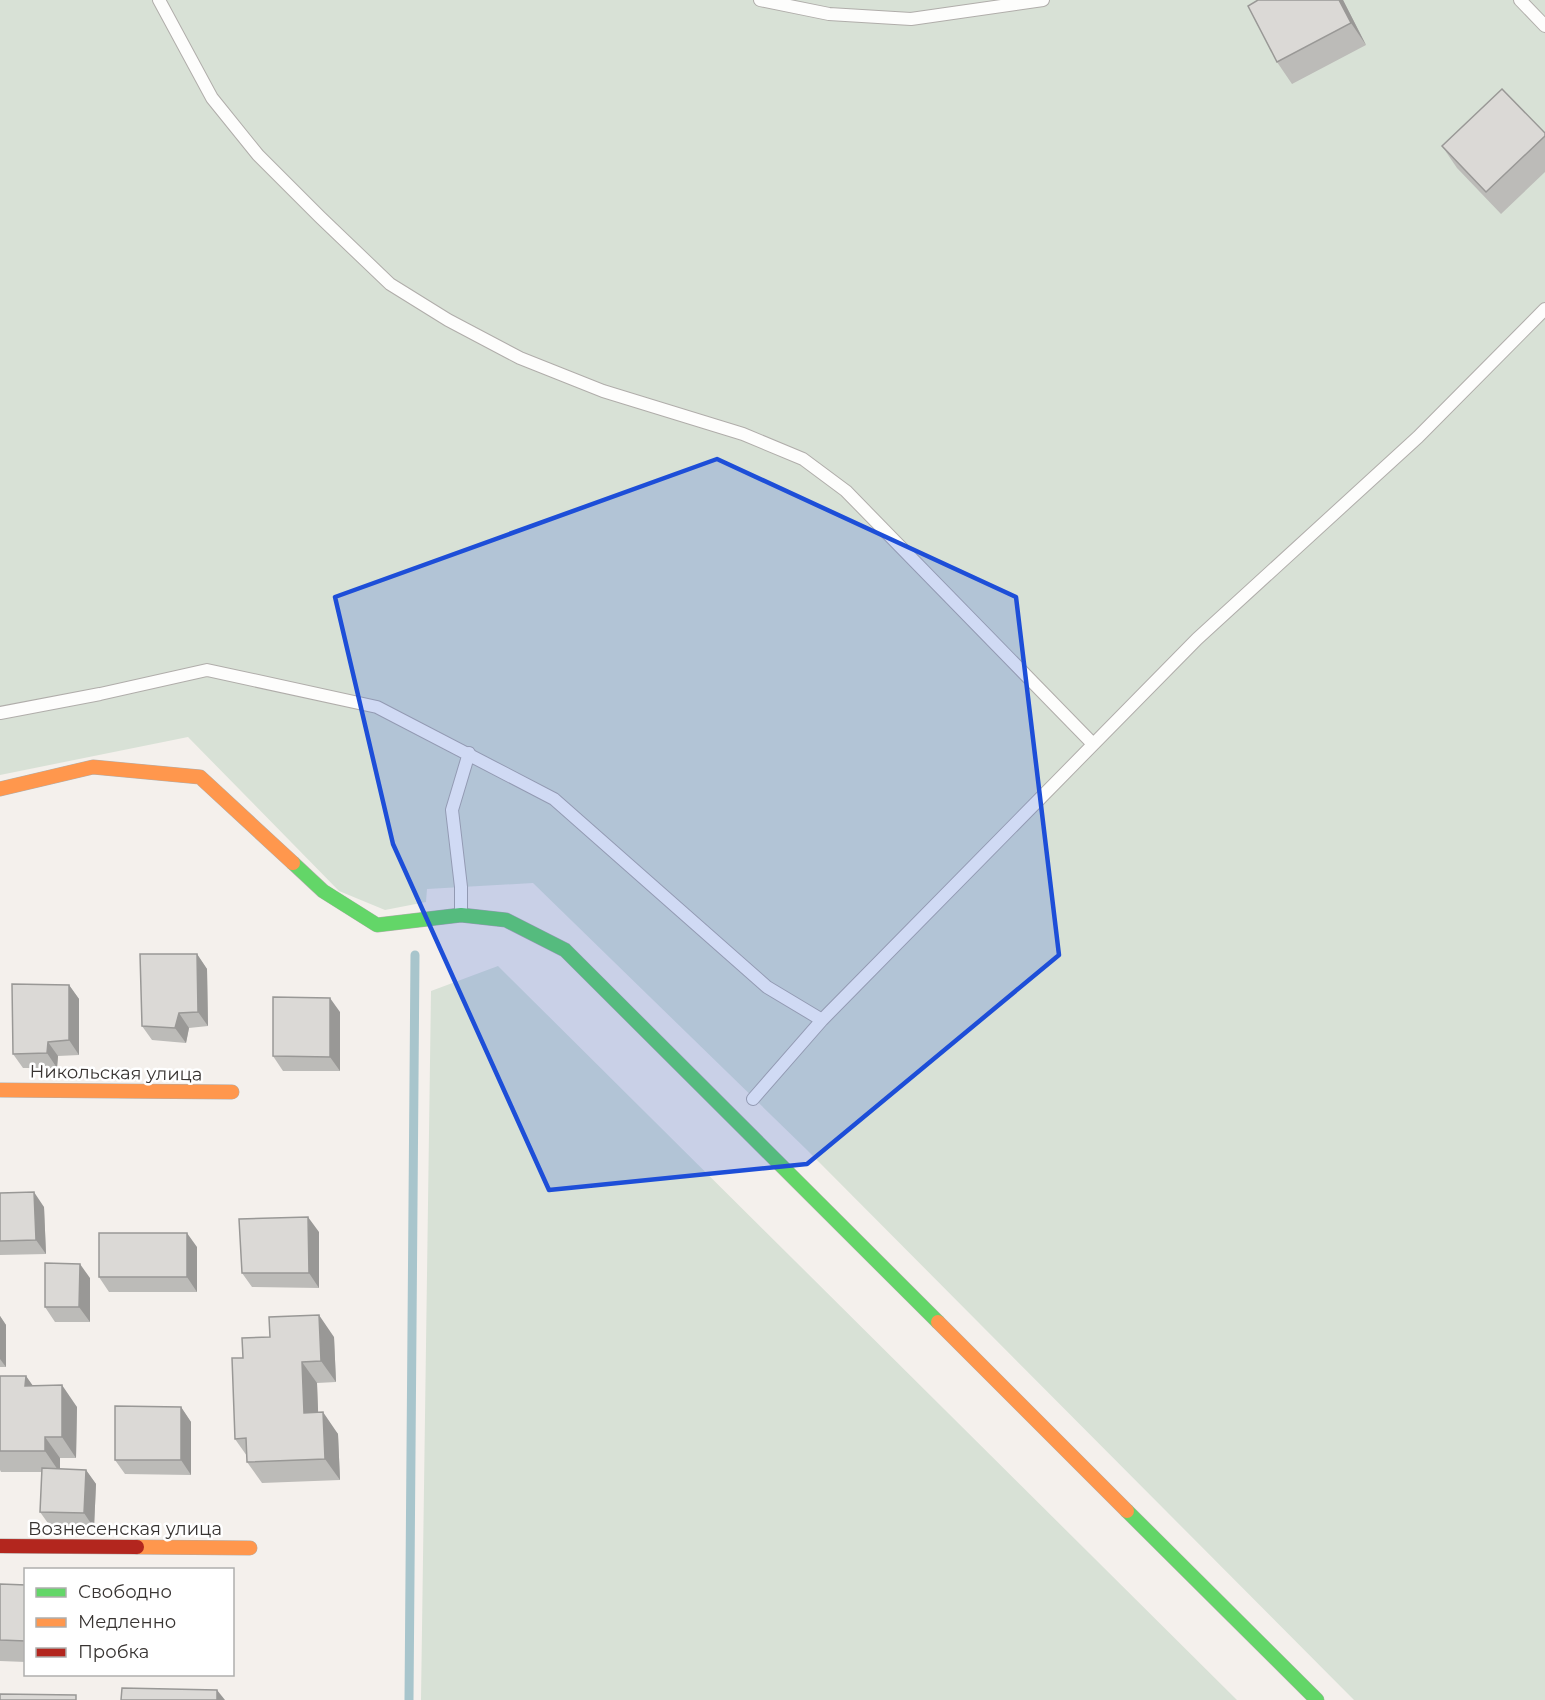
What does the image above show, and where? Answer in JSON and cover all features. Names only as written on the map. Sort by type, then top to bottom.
[{"type":"street","points":[[0,789],[93,767],[200,777],[323,891],[377,925],[461,915],[506,920],[565,950],[1317,1700]]},
{"type":"street","name":"Никольская улица","points":[[0,1090],[232,1092]]},
{"type":"street","name":"Вознесенская улица","points":[[0,1546],[250,1548]]},
{"type":"lane","points":[[159,0],[212,98],[258,154],[390,284],[448,320],[520,358],[603,391],[743,434],[803,459],[846,491],[1093,744]]},
{"type":"lane","points":[[760,0],[829,14],[912,19],[1043,0]]},
{"type":"lane","points":[[1520,0],[1545,26]]},
{"type":"lane","points":[[753,1099],[822,1020],[1197,639],[1418,437],[1545,309]]},
{"type":"lane","points":[[0,713],[207,670],[377,707],[554,799],[767,987],[822,1020]]},
{"type":"lane","points":[[461,915],[461,887],[452,810],[469,753]]},
{"type":"highlighted area","points":[[717,459],[1016,597],[1059,955],[807,1164],[549,1190],[393,844],[335,597]]},
{"type":"shaded area","points":[[0,0],[1545,0],[1545,1700],[1354,1700],[807,1150],[533,883],[427,889],[426,902],[385,910],[339,891],[188,737],[0,775]]},
{"type":"shaded area","points":[[498,966],[1237,1700],[421,1700],[431,991]]},
{"type":"building","points":[[1258,0],[1339,0],[1351,23],[1277,62],[1248,6]]},
{"type":"building","points":[[1502,89],[1545,133],[1545,136],[1486,192],[1442,146]]},
{"type":"building","points":[[140,954],[197,954],[198,1012],[179,1013],[175,1028],[142,1026]]},
{"type":"building","points":[[12,984],[69,985],[69,1040],[48,1042],[47,1053],[13,1054]]},
{"type":"building","points":[[273,997],[330,998],[330,1057],[273,1056]]},
{"type":"building","points":[[34,1192],[36,1240],[0,1241],[0,1193]]},
{"type":"building","points":[[308,1217],[309,1273],[242,1273],[239,1219]]},
{"type":"building","points":[[99,1233],[187,1233],[187,1277],[99,1277]]},
{"type":"building","points":[[45,1263],[80,1264],[79,1307],[45,1307]]},
{"type":"building","points":[[319,1315],[321,1361],[302,1362],[304,1413],[323,1412],[325,1459],[247,1462],[246,1438],[235,1439],[232,1358],[243,1358],[242,1338],[270,1337],[269,1317]]},
{"type":"building","points":[[0,1376],[26,1376],[25,1386],[62,1385],[62,1437],[45,1437],[45,1451],[0,1451]]},
{"type":"building","points":[[115,1406],[181,1407],[181,1460],[115,1460]]},
{"type":"building","points":[[42,1468],[86,1470],[84,1513],[40,1512]]},
{"type":"building","points":[[0,1584],[24,1585],[24,1641],[0,1640]]},
{"type":"building","points":[[122,1688],[217,1690],[217,1700],[121,1700]]},
{"type":"building","points":[[0,1694],[76,1695],[76,1700],[0,1700]]},
{"type":"waterway","points":[[409,1700],[415,955]]},
{"type":"traffic: fast","points":[[293,863],[323,891],[377,925],[461,915],[506,920],[565,950],[938,1322]]},
{"type":"traffic: fast","points":[[1127,1511],[1317,1700]]},
{"type":"traffic: slow","points":[[0,789],[93,767],[200,777],[293,863]]},
{"type":"traffic: slow","points":[[0,1090],[232,1092]]},
{"type":"traffic: slow","points":[[938,1322],[1127,1511]]},
{"type":"traffic: slow","points":[[137,1547],[250,1548]]},
{"type":"traffic: jam","points":[[0,1546],[137,1547]]}]
